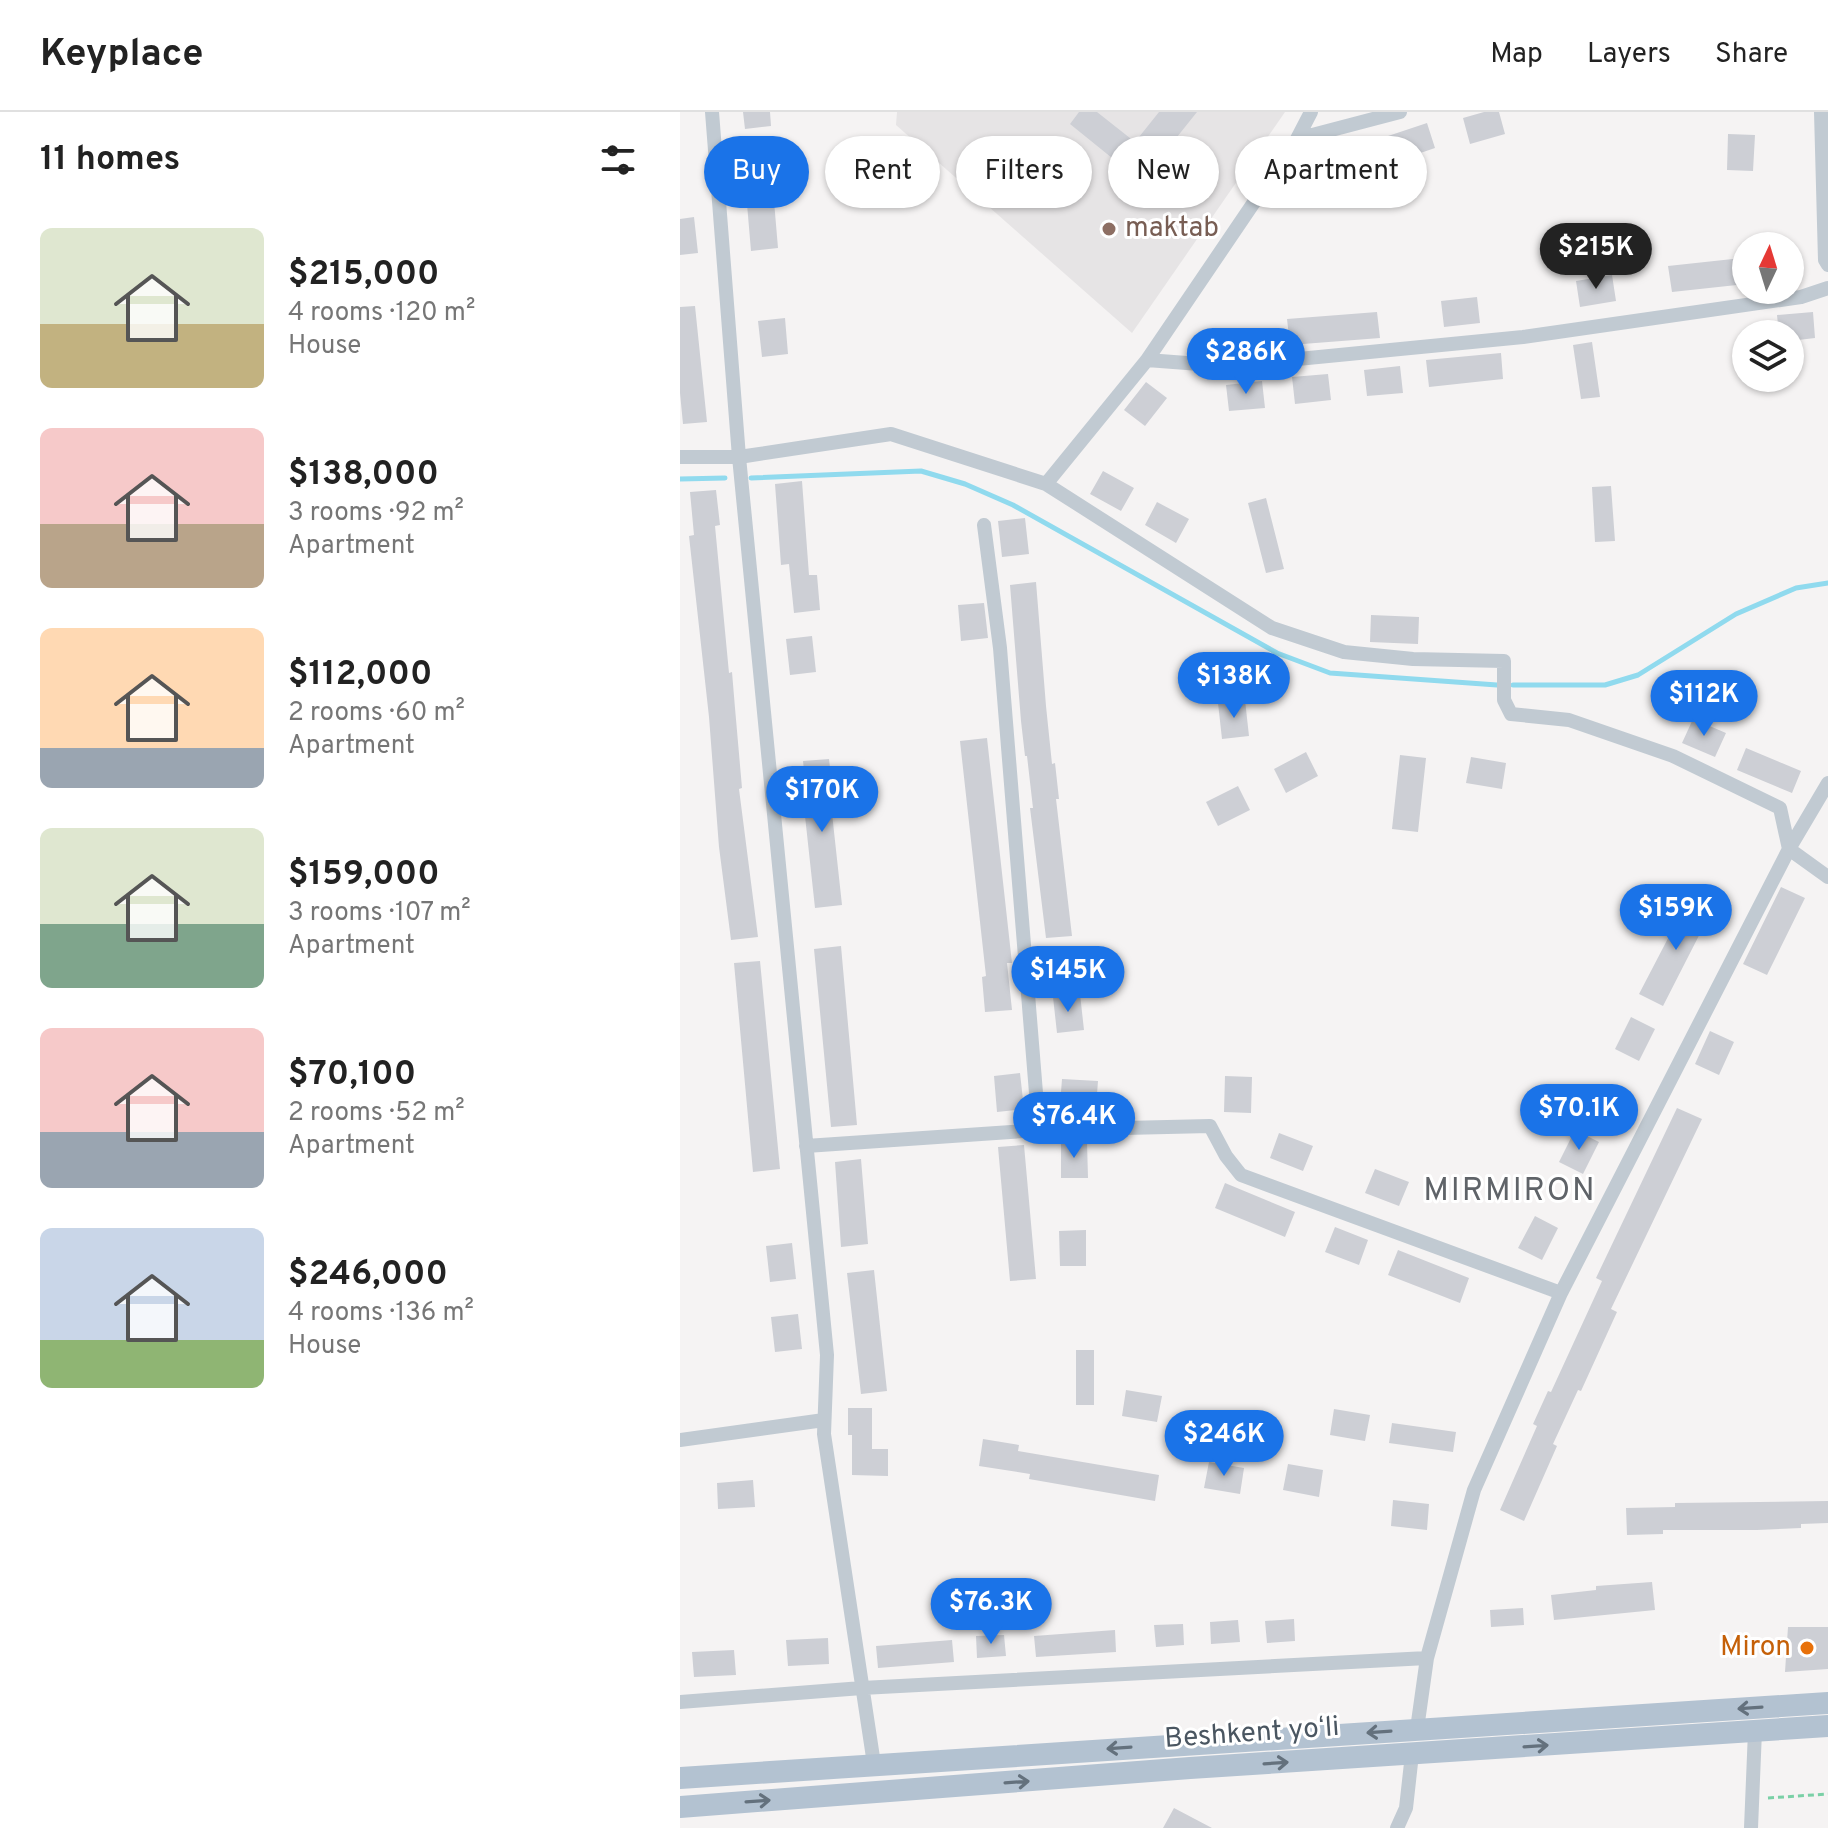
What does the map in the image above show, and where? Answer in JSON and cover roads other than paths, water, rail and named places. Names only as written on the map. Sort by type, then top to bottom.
[{"type":"main road","name":"Beshkent yoʻli","points":[[680,1778],[1828,1703]]},
{"type":"main road","name":"Beshkent yoʻli","points":[[680,1807],[1828,1726]]},
{"type":"street","points":[[712,112],[739,457],[827,1355],[824,1434],[874,1764]]},
{"type":"street","points":[[1299,136],[1311,112]]},
{"type":"street","points":[[1308,136],[1400,112]]},
{"type":"street","points":[[1821,112],[1825,260],[1828,265]]},
{"type":"street","points":[[1046,484],[1147,360],[1250,208]]},
{"type":"street","points":[[1147,360],[1226,366],[1523,337],[1801,297],[1828,288]]},
{"type":"street","points":[[680,457],[739,457],[891,434],[1046,484],[1272,628],[1344,652],[1413,659],[1504,661],[1504,700],[1511,714],[1569,720],[1673,756],[1780,808],[1789,849],[1828,877]]},
{"type":"street","points":[[984,525],[1000,648],[1039,1130]]},
{"type":"street","points":[[1417,1729],[1427,1658],[1474,1490],[1561,1293],[1789,849],[1828,783]]},
{"type":"street","points":[[806,1146],[1039,1130],[1210,1126],[1226,1156],[1241,1175],[1561,1293]]},
{"type":"street","points":[[680,1440],[824,1420]]},
{"type":"street","points":[[680,1702],[862,1688],[1427,1658]]},
{"type":"street","points":[[1751,1828],[1755,1731]]},
{"type":"street","points":[[1397,1828],[1406,1808],[1412,1754]]},
{"type":"waterway","points":[[751,478],[921,471],[965,484],[1013,505],[1277,653],[1330,673],[1497,685]]},
{"type":"waterway","points":[[680,479],[725,478]]},
{"type":"waterway","points":[[1513,685],[1605,685],[1638,675],[1736,614],[1796,588],[1828,583]]},
{"type":"place","name":"maktab","points":[[1109,229]]},
{"type":"place","name":"Miron","points":[[1807,1648]]},
{"type":"district","name":"MIRMIRON","points":[[1510,1192]]}]
